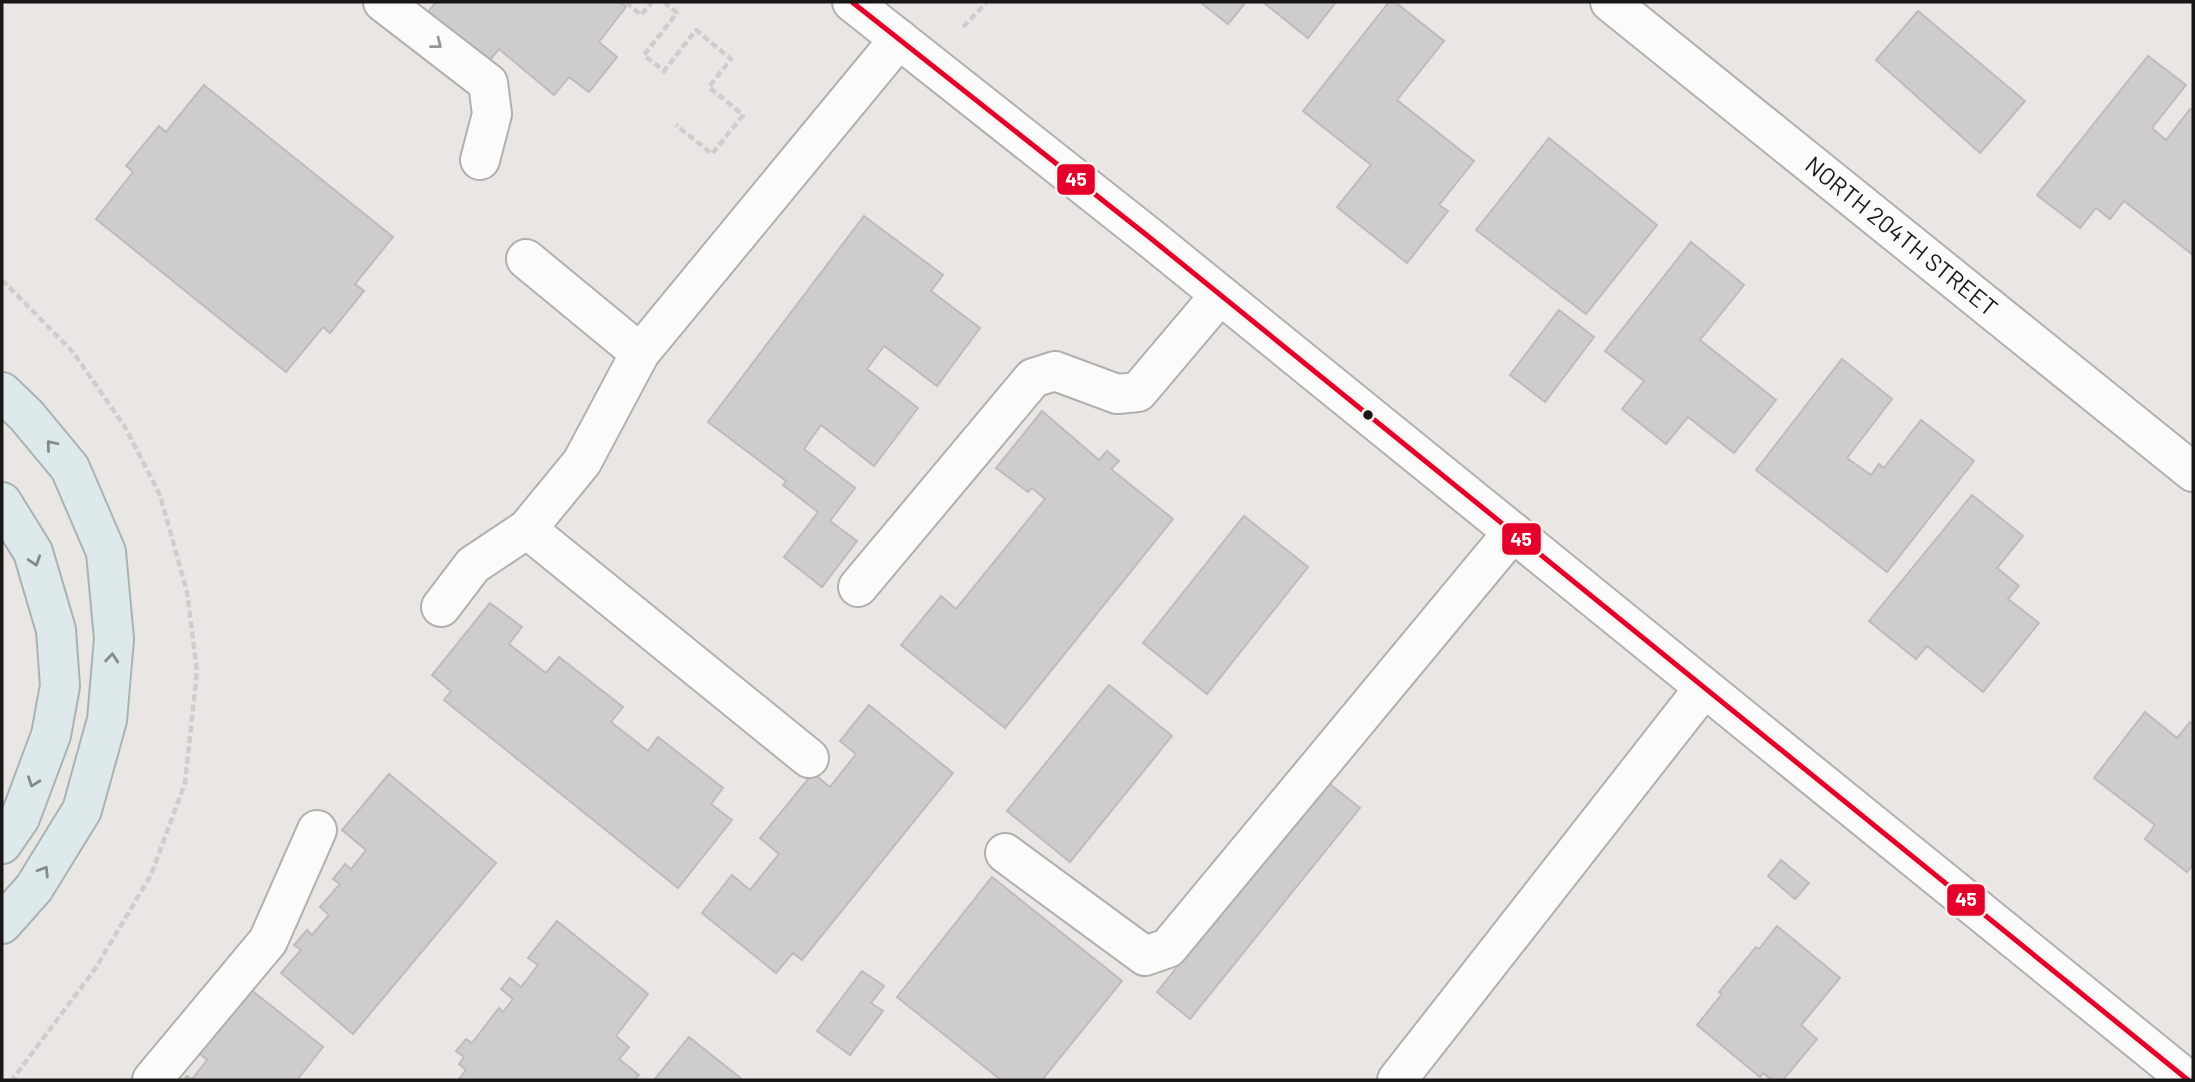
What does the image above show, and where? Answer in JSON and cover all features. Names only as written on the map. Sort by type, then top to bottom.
[{"type":"highway","points":[[2,392],[26,415],[70,468],[106,552],[114,639],[107,720],[82,810],[34,888],[2,924]]},
{"type":"highway","points":[[2,502],[33,552],[56,630],[60,685],[51,735],[20,818],[2,844]]},
{"type":"street","points":[[383,2],[488,83],[492,114],[480,160]]},
{"type":"street","points":[[852,2],[1220,295],[2188,1080]]},
{"type":"street","name":"NORTH 204TH STREET","points":[[1610,2],[2193,472]]},
{"type":"street","points":[[441,607],[473,565],[527,529],[582,462],[640,353],[900,39]]},
{"type":"street","points":[[526,259],[640,353]]},
{"type":"street","points":[[858,587],[1033,378],[1055,371],[1118,394],[1138,392],[1220,295]]},
{"type":"street","points":[[527,529],[809,758]]},
{"type":"street","points":[[1004,853],[1144,956],[1167,948],[1513,532]]},
{"type":"street","points":[[1397,1080],[1704,688]]},
{"type":"street","points":[[152,1080],[268,941],[317,830]]},
{"type":"path","points":[[625,2],[641,15],[652,2]]},
{"type":"path","points":[[664,2],[677,13],[644,54],[664,71],[696,30],[732,59],[709,87],[743,115],[712,154],[676,125]]},
{"type":"path","points":[[955,36],[987,2]]},
{"type":"building","points":[[436,2],[620,2],[626,7],[599,42],[617,57],[589,92],[569,77],[554,95],[499,49],[489,61],[428,12]]},
{"type":"building","points":[[1200,2],[1246,2],[1228,24]]},
{"type":"building","points":[[1263,2],[1336,2],[1308,38]]},
{"type":"building","points":[[1389,2],[1395,2],[1444,41],[1397,100],[1474,161],[1439,205],[1448,211],[1407,263],[1337,207],[1371,165],[1303,111]]},
{"type":"building","points":[[1918,11],[2025,101],[1980,153],[1876,60]]},
{"type":"building","points":[[2148,56],[2186,85],[2152,128],[2166,140],[2190,109],[2193,111],[2193,255],[2124,201],[2110,219],[2096,208],[2080,228],[2037,195]]},
{"type":"building","points":[[204,85],[393,237],[355,284],[364,291],[330,333],[323,327],[286,372],[96,219],[133,172],[126,166],[159,126],[166,132]]},
{"type":"building","points":[[1549,138],[1657,225],[1586,314],[1476,230]]},
{"type":"building","points":[[864,216],[943,275],[931,291],[980,328],[937,386],[884,346],[867,369],[918,408],[874,466],[821,425],[804,449],[855,488],[830,521],[857,541],[822,587],[784,557],[818,512],[783,485],[786,481],[708,422]]},
{"type":"building","points":[[1691,242],[1744,285],[1700,340],[1776,400],[1734,453],[1688,417],[1666,444],[1622,409],[1644,381],[1605,351]]},
{"type":"building","points":[[1559,310],[1594,337],[1545,402],[1510,375]]},
{"type":"building","points":[[1842,359],[1892,399],[1847,458],[1871,475],[1879,464],[1884,468],[1921,420],[1974,461],[1887,572],[1756,470]]},
{"type":"building","points":[[1042,411],[1099,460],[1107,451],[1119,461],[1111,469],[1173,519],[1005,728],[901,645],[941,596],[956,609],[1045,499],[1032,488],[1028,492],[996,468]]},
{"type":"building","points":[[1972,495],[2023,536],[1997,568],[2019,586],[2008,599],[2039,623],[1983,692],[1927,646],[1916,659],[1869,621]]},
{"type":"building","points":[[1244,516],[1308,567],[1207,694],[1143,643]]},
{"type":"building","points":[[490,603],[522,627],[509,644],[546,673],[559,657],[623,707],[611,722],[648,751],[658,737],[723,788],[711,804],[732,820],[678,888],[444,700],[451,691],[432,675]]},
{"type":"building","points":[[1109,685],[1172,736],[1070,862],[1007,811]]},
{"type":"building","points":[[869,705],[953,773],[802,960],[793,953],[776,973],[702,913],[732,875],[750,890],[779,854],[760,838],[813,773],[830,787],[856,754],[840,741]]},
{"type":"building","points":[[2145,712],[2177,738],[2190,722],[2193,725],[2193,864],[2187,872],[2145,839],[2155,825],[2094,778]]},
{"type":"building","points":[[389,774],[496,863],[353,1034],[281,973],[301,950],[294,945],[307,930],[312,935],[329,915],[320,907],[340,884],[333,879],[345,864],[351,869],[366,850],[342,830]]},
{"type":"building","points":[[1326,781],[1360,808],[1190,1019],[1157,992]]},
{"type":"building","points":[[1781,860],[1809,883],[1795,899],[1768,876]]},
{"type":"building","points":[[992,877],[1122,981],[1042,1080],[1001,1080],[897,997]]},
{"type":"building","points":[[557,921],[648,994],[616,1036],[629,1047],[619,1059],[639,1075],[634,1080],[458,1080],[466,1070],[459,1064],[464,1057],[456,1051],[466,1039],[472,1043],[499,1008],[503,1012],[513,999],[501,989],[510,978],[521,987],[538,965],[528,958]]},
{"type":"building","points":[[1777,926],[1840,978],[1801,1025],[1817,1039],[1783,1080],[1772,1080],[1763,1073],[1760,1077],[1697,1025],[1722,994],[1719,992]]},
{"type":"building","points":[[862,971],[884,986],[871,1003],[883,1011],[850,1055],[817,1031]]},
{"type":"building","points":[[250,989],[323,1047],[297,1080],[183,1080],[187,1076],[192,1079],[207,1060],[199,1053]]},
{"type":"building","points":[[689,1037],[743,1080],[654,1080]]},
{"type":"transit line","name":"45","points":[[852,2],[1149,237],[2188,1080]]}]
